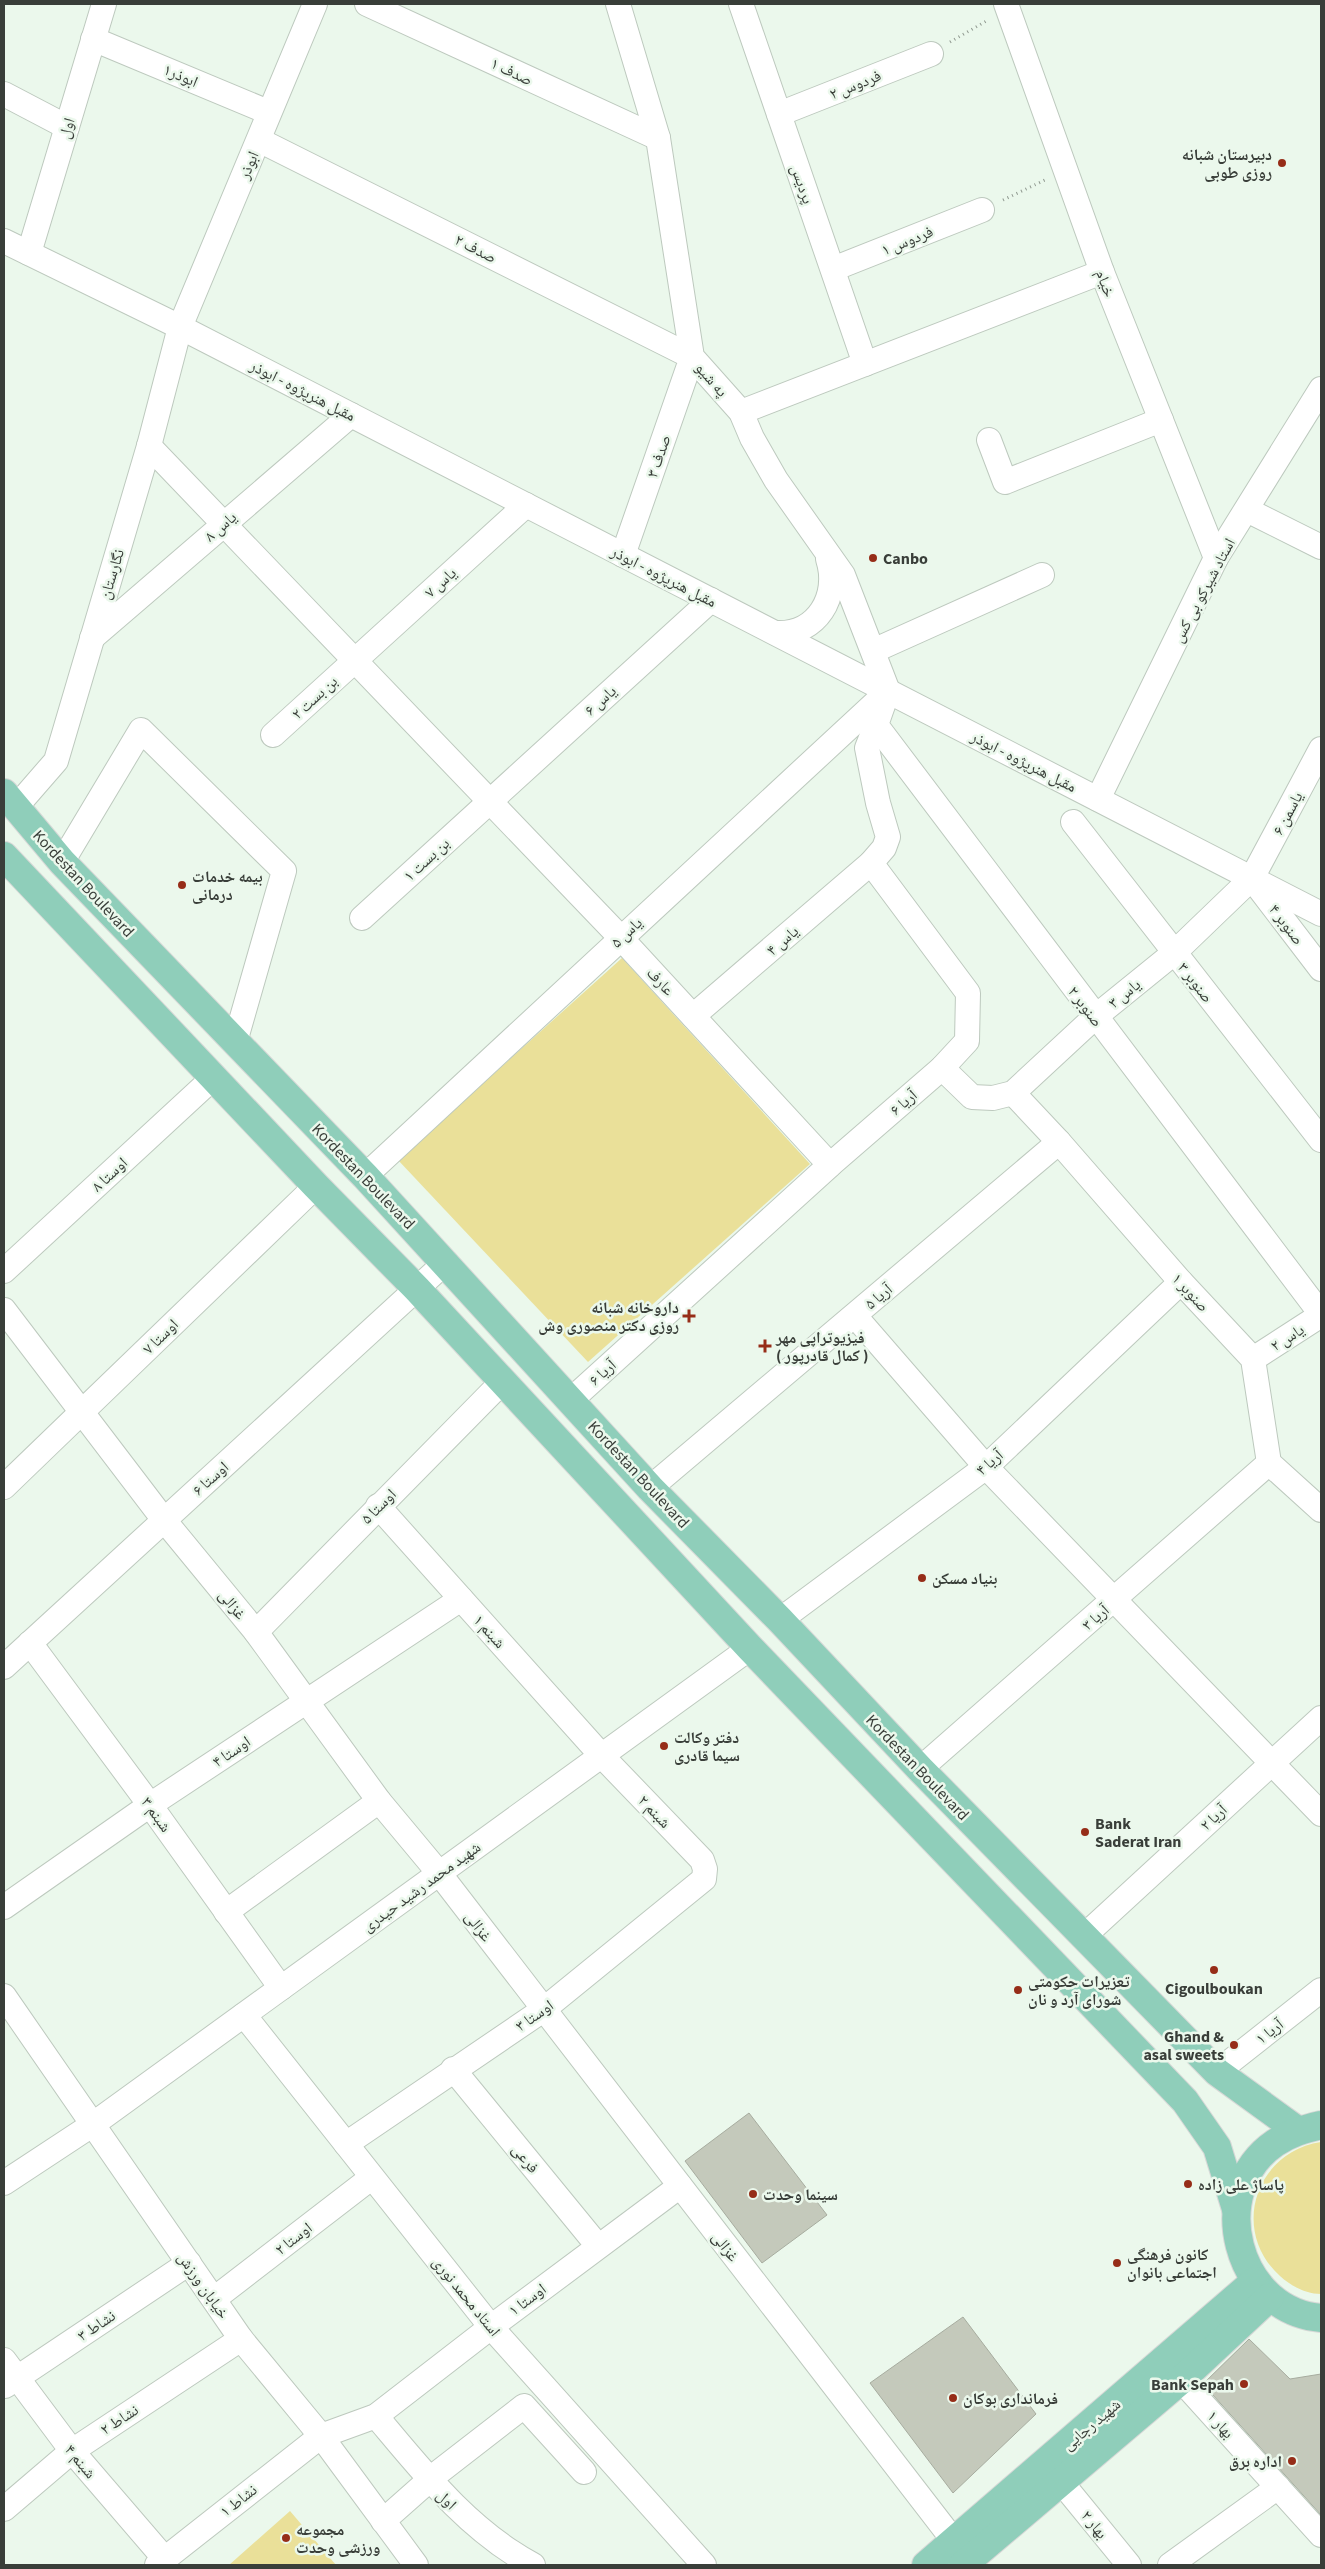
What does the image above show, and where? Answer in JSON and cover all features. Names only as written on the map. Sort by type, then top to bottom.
[{"type":"main road","name":"Kordestan Boulevard","points":[[10,800],[62,862],[446,1262],[650,1488],[780,1620],[920,1770],[1083,1937],[1217,2072],[1309,2128]]},
{"type":"main road","points":[[6,866],[417,1289],[750,1648],[1184,2100],[1217,2147],[1236,2209],[1238,2243],[1242,2259],[1263,2289],[1290,2310],[1321,2318]]},
{"type":"main road","points":[[1184,2100],[1217,2072]]},
{"type":"main road","points":[[1236,2209],[1243,2184],[1256,2162],[1274,2143],[1309,2128]]},
{"type":"main road","name":"شهید رجایی","points":[[958,2553],[1174,2353],[1263,2289]]},
{"type":"main road","name":"شهید رجایی","points":[[926,2565],[958,2553],[1062,2483],[1181,2380],[1263,2289]]},
{"type":"street","name":"اول","points":[[29,253],[104,4]]},
{"type":"street","name":"ابوذر","points":[[180,327],[259,140],[268,112],[315,4]]},
{"type":"street","name":"صدف ۱","points":[[367,4],[658,138]]},
{"type":"street","name":"په شیو","points":[[618,4],[658,138],[692,357],[740,412],[752,438],[776,480],[843,575],[888,691]]},
{"type":"street","name":"پردیس","points":[[740,4],[866,364]]},
{"type":"street","name":"خیام","points":[[1007,6],[1102,272],[1216,558]]},
{"type":"street","name":"ابوذر۱","points":[[93,39],[268,112]]},
{"type":"street","name":"فردوس ۲","points":[[779,114],[930,54]]},
{"type":"street","points":[[4,94],[66,128]]},
{"type":"street","name":"صدف ۲","points":[[259,140],[692,357]]},
{"type":"street","name":"فردوس ۱","points":[[833,269],[982,210]]},
{"type":"street","name":"مقبل هنرپژوه - ابوذر","points":[[4,242],[180,327],[1321,914]]},
{"type":"street","points":[[740,412],[1102,272]]},
{"type":"street","name":"نگارستان","points":[[10,800],[56,761],[149,446],[180,327]]},
{"type":"street","name":"صدف ۳","points":[[623,555],[692,357]]},
{"type":"street","name":"استاد شیرکو بی کس","points":[[1098,799],[1216,558],[1321,388]]},
{"type":"street","name":"یاس ۸","points":[[92,638],[222,524],[351,415]]},
{"type":"street","points":[[989,440],[1005,482],[1161,420]]},
{"type":"street","name":"عارف","points":[[149,446],[620,937],[830,1165]]},
{"type":"street","name":"یاس ۷","points":[[355,659],[526,505]]},
{"type":"street","points":[[1247,510],[1321,546]]},
{"type":"street","points":[[776,633],[789,634],[802,629],[814,621],[823,610],[829,598],[832,584],[831,570],[822,543]]},
{"type":"street","points":[[873,651],[1042,575]]},
{"type":"street","name":"یاس ۶","points":[[489,801],[711,600]]},
{"type":"street","name":"بن بست ۲","points":[[273,735],[355,659]]},
{"type":"street","points":[[871,863],[884,848],[888,837],[876,795],[867,748],[888,691]]},
{"type":"street","name":"یاس ۵","points":[[365,1176],[620,937],[888,691]]},
{"type":"street","name":"صنوبر ۲","points":[[876,725],[1321,1315]]},
{"type":"street","points":[[62,862],[141,730],[284,871],[235,1042]]},
{"type":"street","name":"یاسمن ۶","points":[[1252,878],[1321,749]]},
{"type":"street","name":"بن بست ۱","points":[[362,918],[489,801]]},
{"type":"street","name":"صنوبر ۳","points":[[1073,822],[1321,1140]]},
{"type":"street","name":"یاس ۴","points":[[693,1016],[871,863]]},
{"type":"street","name":"آریا ۶","points":[[571,1400],[830,1165],[942,1068],[967,1040],[968,993],[871,863]]},
{"type":"street","name":"یاس ۳","points":[[1013,1094],[1095,1017],[1174,952],[1252,878]]},
{"type":"street","name":"صنوبر ۴","points":[[1252,878],[1321,969]]},
{"type":"street","points":[[942,1068],[972,1097],[993,1098],[1013,1094]]},
{"type":"street","name":"اوستا ۸","points":[[4,1271],[213,1078]]},
{"type":"street","name":"صنوبر ۱","points":[[1013,1094],[1059,1142],[1181,1282],[1253,1359]]},
{"type":"street","name":"آریا ۵","points":[[650,1488],[1059,1142]]},
{"type":"street","name":"اوستا ۷","points":[[4,1487],[316,1186]]},
{"type":"street","name":"اوستا ۶","points":[[4,1667],[446,1262]]},
{"type":"street","name":"آریا ۴","points":[[780,1620],[986,1467],[1181,1282]]},
{"type":"street","name":"غزالی","points":[[4,1310],[164,1520],[256,1632],[308,1700],[379,1801],[439,1873],[680,2186],[958,2553]]},
{"type":"street","name":"یاس ۲","points":[[1253,1359],[1321,1315]]},
{"type":"street","points":[[855,1316],[986,1467],[1116,1599],[1321,1814]]},
{"type":"street","points":[[1253,1359],[1270,1464],[1321,1510]]},
{"type":"street","name":"اوستا ۵","points":[[256,1632],[502,1382]]},
{"type":"street","name":"آریا ۳","points":[[920,1770],[1270,1464]]},
{"type":"street","name":"شبنم ۱","points":[[378,1506],[601,1755]]},
{"type":"street","name":"اوستا ۴","points":[[4,1907],[150,1805],[461,1599]]},
{"type":"street","name":"شبنم ۳","points":[[30,1643],[150,1805],[280,1988]]},
{"type":"street","name":"شهید محمد رشید حیدری","points":[[4,2182],[92,2125],[750,1648]]},
{"type":"street","name":"آریا ۲","points":[[1083,1937],[1321,1718]]},
{"type":"street","name":"شبنم ۲","points":[[601,1755],[702,1860],[705,1869]]},
{"type":"street","points":[[226,1912],[379,1801]]},
{"type":"street","name":"اوستا ۳","points":[[346,2144],[453,2069],[543,2010],[704,1879],[705,1869]]},
{"type":"street","name":"آریا ۱","points":[[1217,2072],[1321,1990]]},
{"type":"street","name":"خیابان ورزش","points":[[4,1996],[241,2339],[321,2436],[416,2565]]},
{"type":"street","name":"استاد محمد نوری","points":[[244,2015],[491,2326],[704,2565]]},
{"type":"street","name":"فرعی","points":[[453,2069],[598,2246]]},
{"type":"street","name":"اوستا ۲","points":[[214,2299],[372,2178]]},
{"type":"street","name":"اوستا ۱","points":[[321,2436],[376,2416],[491,2326],[680,2186]]},
{"type":"street","name":"نشاط ۳","points":[[8,2375],[189,2263]]},
{"type":"street","name":"نشاط ۲","points":[[4,2509],[72,2451],[241,2339]]},
{"type":"street","name":"شبنم ۴","points":[[8,2375],[72,2451],[160,2562]]},
{"type":"street","name":"بهار ۱","points":[[1181,2380],[1321,2535]]},
{"type":"street","points":[[382,2521],[430,2480],[524,2406],[584,2472]]},
{"type":"street","name":"اول","points":[[376,2416],[430,2480],[474,2525],[509,2552],[533,2565]]},
{"type":"street","name":"نشاط ۱","points":[[160,2562],[321,2436]]},
{"type":"street","name":"بهار ۲","points":[[1062,2483],[1129,2565]]},
{"type":"street","points":[[1170,2565],[1278,2487]]},
{"type":"path","points":[[930,54],[1007,6]]},
{"type":"path","points":[[982,210],[1066,170]]},
{"type":"shaded area","points":[[622,958],[810,1164],[588,1362],[398,1160]]},
{"type":"shaded area","points":[[1321,2142],[1321,2294],[1299,2289],[1280,2276],[1265,2258],[1256,2237],[1254,2216],[1257,2196],[1266,2177],[1280,2161],[1298,2149]]},
{"type":"shaded area","name":"مجموعه ورزشی وحدت","points":[[290,2511],[336,2565],[229,2565]]},
{"type":"building","points":[[749,2113],[827,2215],[762,2263],[685,2161]]},
{"type":"building","name":"فرمانداری بوکان","points":[[963,2317],[1036,2414],[953,2493],[870,2383]]},
{"type":"building","points":[[1249,2339],[1290,2379],[1321,2374],[1321,2515],[1203,2384]]},
{"type":"place","name":"دبیرستان شبانه روزی طوبی","points":[[1282,163]]},
{"type":"place","name":"Canbo","points":[[873,558]]},
{"type":"place","name":"بیمه خدمات درمانی","points":[[182,885]]},
{"type":"place","name":"داروخانه شبانه روزی دکتر منصوری وش","points":[[689,1316]]},
{"type":"place","name":"فیزیوتراپی مهر ( کمال قادرپور )","points":[[765,1346]]},
{"type":"place","name":"بنیاد مسکن","points":[[922,1578]]},
{"type":"place","name":"دفتر وکالت سیما قادری","points":[[664,1746]]},
{"type":"place","name":"Bank Saderat Iran","points":[[1085,1832]]},
{"type":"place","name":"Cigoulboukan","points":[[1214,1970]]},
{"type":"place","name":"تعزیرات حکومتی شورای آرد و نان","points":[[1018,1990]]},
{"type":"place","name":"Ghand & asal sweets","points":[[1234,2045]]},
{"type":"place","name":"پاساژ علی زاده","points":[[1188,2184]]},
{"type":"place","name":"سینما وحدت","points":[[753,2194]]},
{"type":"place","name":"کانون فرهنگی اجتماعی بانوان","points":[[1117,2263]]},
{"type":"place","name":"Bank Sepah","points":[[1244,2384]]},
{"type":"place","name":"فرمانداری بوکان","points":[[953,2398]]},
{"type":"place","name":"اداره برق","points":[[1292,2461]]},
{"type":"place","name":"مجموعه ورزشی وحدت","points":[[286,2538]]}]
